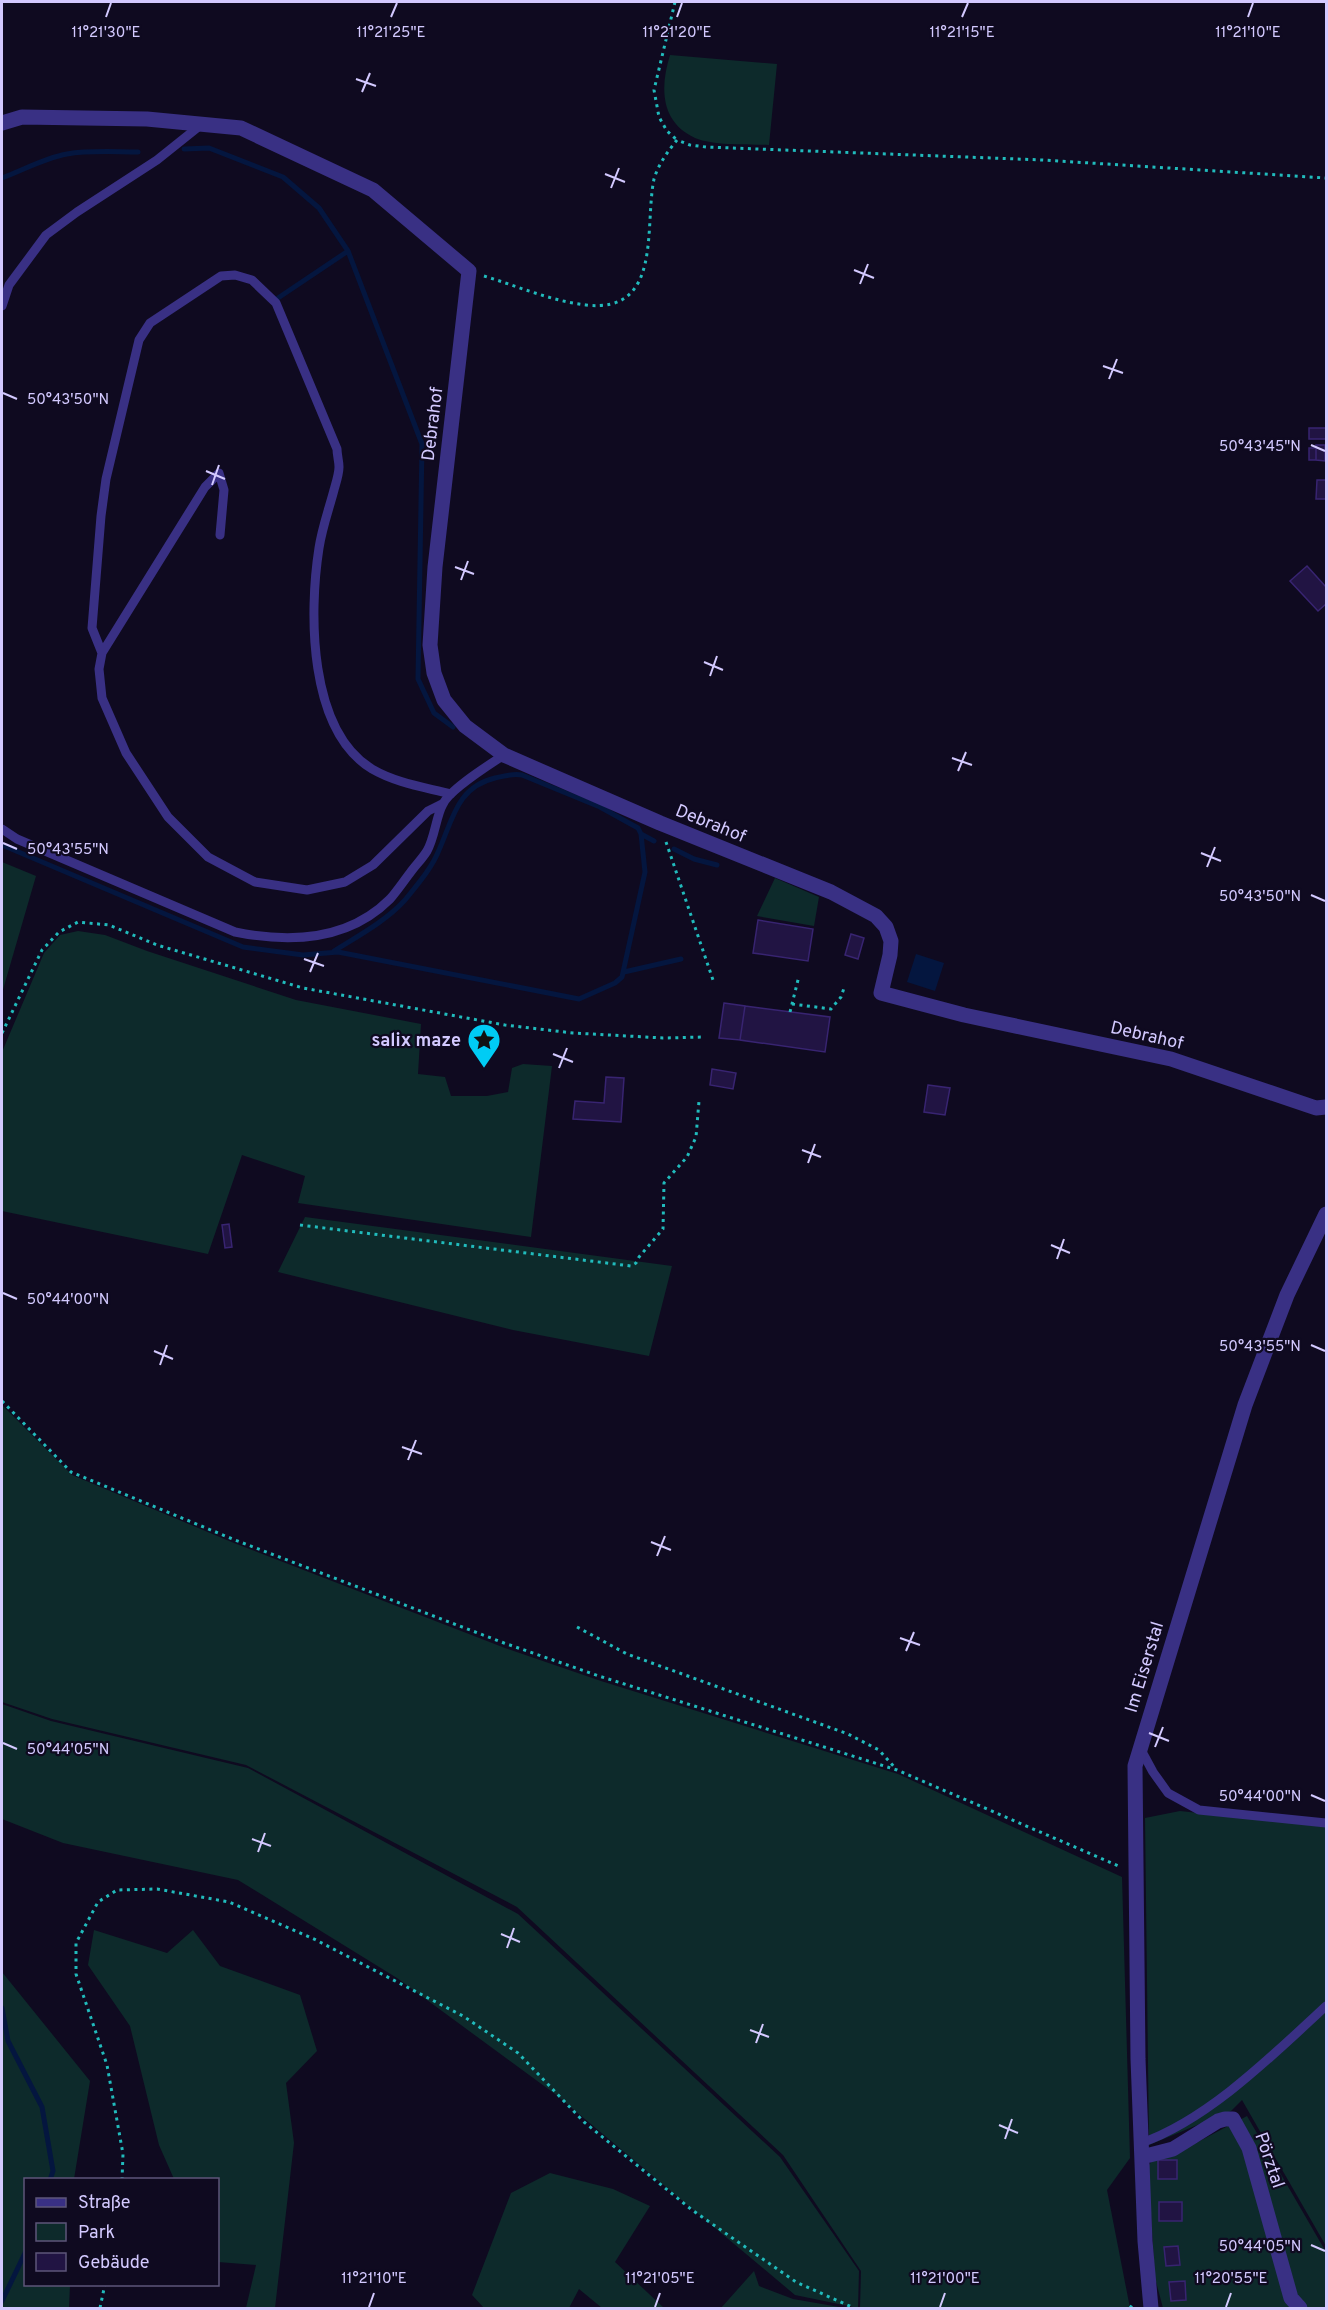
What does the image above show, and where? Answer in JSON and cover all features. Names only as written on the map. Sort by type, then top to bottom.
[{"type":"street","points":[[2,123],[22,117],[147,119],[241,128],[373,190],[469,271]]},
{"type":"street","name":"Debrahof","points":[[469,271],[435,567],[430,645],[434,674],[444,700],[465,726],[504,755],[660,823],[831,892],[876,916],[886,927],[891,941],[881,993],[964,1015],[1171,1059],[1316,1108],[1326,1107]]},
{"type":"street","name":"Im Eiserstal","points":[[1151,2308],[1145,2250],[1138,2059],[1135,1766],[1245,1405],[1287,1295],[1326,1214]]},
{"type":"street","name":"Pörztal","points":[[1141,2150],[1173,2149],[1218,2121],[1233,2119],[1249,2148],[1291,2298],[1300,2308]]},
{"type":"lane","points":[[2,306],[9,285],[46,235],[157,160],[202,124]]},
{"type":"lane","points":[[102,653],[92,628],[101,516],[106,479],[139,340],[150,323],[221,276],[235,275],[252,280],[276,303],[336,449],[340,468],[320,547],[316,594],[315,646],[322,694],[336,729],[352,750],[371,768],[399,782],[451,794]]},
{"type":"lane","points":[[220,535],[224,490],[219,473],[205,487],[102,653],[99,669],[102,698],[126,753],[168,817],[208,857],[255,882],[307,890],[345,882],[373,865],[428,811],[442,804],[451,794],[504,755]]},
{"type":"lane","points":[[2,829],[17,839],[235,932],[262,937],[310,938],[343,930],[373,913],[391,898],[427,851],[439,820],[442,804]]},
{"type":"lane","points":[[1140,1748],[1168,1793],[1199,1810],[1326,1823]]},
{"type":"lane","points":[[1141,2150],[1178,2128],[1252,2073],[1326,2006]]},
{"type":"path","points":[[675,2],[654,90],[659,117],[667,131],[677,140],[706,147],[1043,160],[1326,178]]},
{"type":"path","points":[[469,271],[563,301],[588,305],[607,304],[629,296],[642,279],[648,257],[655,178],[666,153],[677,140]]},
{"type":"path","points":[[660,823],[713,980]]},
{"type":"path","points":[[2,1033],[42,950],[59,932],[78,922],[109,925],[157,945],[303,988],[494,1023],[584,1034],[663,1038],[705,1037]]},
{"type":"path","points":[[790,1012],[799,976]]},
{"type":"path","points":[[792,1004],[831,1009],[842,997],[845,985]]},
{"type":"path","points":[[300,1225],[631,1266],[636,1263],[663,1229],[664,1183],[687,1157],[696,1137],[699,1101]]},
{"type":"path","points":[[2,1401],[71,1472],[126,1495],[235,1540],[504,1643],[897,1770],[1136,1874]]},
{"type":"path","points":[[577,1627],[627,1654],[848,1734],[879,1750],[897,1770]]},
{"type":"path","points":[[122,2178],[123,2154],[107,2065],[76,1974],[76,1943],[98,1902],[117,1890],[157,1889],[229,1902],[314,1940],[463,2016],[518,2053],[584,2122],[692,2210],[796,2282],[854,2308]]},
{"type":"path","points":[[100,2308],[105,2286]]},
{"type":"green space","points":[[670,55],[777,64],[769,145],[703,141],[683,131],[669,113],[664,91]]},
{"type":"green space","points":[[2,862],[36,876],[2,993]]},
{"type":"green space","points":[[775,878],[819,897],[814,926],[757,916]]},
{"type":"green space","points":[[78,931],[105,935],[296,1000],[421,1024],[418,1074],[445,1077],[451,1096],[487,1096],[508,1092],[512,1068],[523,1064],[552,1066],[531,1237],[298,1203],[305,1176],[242,1155],[208,1254],[2,1211],[2,1052],[44,953],[60,935]]},
{"type":"green space","points":[[305,1217],[672,1266],[649,1356],[513,1330],[278,1272]]},
{"type":"green space","points":[[2,1405],[72,1475],[234,1543],[505,1648],[601,1681],[898,1774],[1122,1877],[1130,2158],[1107,2190],[1130,2308],[860,2308],[861,2271],[783,2155],[517,1907],[246,1765],[52,1719],[2,1702]]},
{"type":"green space","points":[[2,1704],[51,1721],[248,1768],[518,1914],[780,2157],[859,2271],[858,2308],[795,2295],[555,2094],[397,1978],[238,1880],[63,1843],[2,1819]]},
{"type":"green space","points":[[1180,1811],[1326,1827],[1326,2246],[1242,2100],[1231,2111],[1149,2145],[1145,1818]]},
{"type":"green space","points":[[94,1930],[167,1953],[193,1930],[220,1966],[300,1995],[317,2051],[286,2083],[294,2143],[275,2308],[246,2308],[256,2265],[219,2262],[219,2178],[174,2178],[159,2145],[130,2026],[88,1965]]},
{"type":"green space","points":[[2,1972],[90,2081],[74,2178],[24,2178],[24,2286],[70,2286],[69,2308],[2,2308]]},
{"type":"green space","points":[[1247,2116],[1326,2252],[1326,2308],[1163,2308],[1155,2278],[1148,2166],[1154,2159],[1175,2154]]},
{"type":"green space","points":[[550,2173],[613,2189],[650,2206],[615,2262],[664,2308],[602,2308],[579,2289],[569,2308],[484,2308],[472,2295],[511,2193]]},
{"type":"green space","points":[[754,2271],[759,2286],[793,2299],[845,2308],[721,2308]]},
{"type":"water","points":[[916,954],[944,963],[935,991],[907,982]]},
{"type":"building","points":[[1309,428],[1326,428],[1326,439],[1309,439]]},
{"type":"building","points":[[1316,445],[1325,445],[1325,461],[1316,460]]},
{"type":"building","points":[[1309,448],[1316,448],[1316,460],[1309,460]]},
{"type":"building","points":[[1317,480],[1326,480],[1326,499],[1316,499]]},
{"type":"building","points":[[1307,566],[1326,587],[1326,604],[1318,611],[1290,581]]},
{"type":"building","points":[[758,920],[813,929],[808,961],[753,953]]},
{"type":"building","points":[[851,934],[864,938],[858,959],[845,955]]},
{"type":"building","points":[[724,1003],[745,1006],[740,1040],[719,1038]]},
{"type":"building","points":[[745,1006],[830,1017],[825,1052],[740,1040]]},
{"type":"building","points":[[712,1069],[736,1073],[733,1089],[710,1085]]},
{"type":"building","points":[[606,1077],[624,1078],[621,1122],[573,1119],[575,1101],[604,1103]]},
{"type":"building","points":[[928,1085],[950,1088],[945,1115],[924,1112]]},
{"type":"building","points":[[229,1224],[232,1247],[225,1248],[222,1225]]},
{"type":"building","points":[[1158,2160],[1177,2160],[1177,2179],[1158,2179]]},
{"type":"building","points":[[1159,2202],[1182,2202],[1182,2221],[1159,2221]]},
{"type":"building","points":[[1178,2246],[1180,2265],[1166,2266],[1164,2247]]},
{"type":"building","points":[[1185,2281],[1186,2300],[1171,2301],[1169,2282]]},
{"type":"waterway","points":[[184,149],[209,148],[283,177],[319,208],[348,251],[422,444],[418,679],[434,713],[453,727]]},
{"type":"waterway","points":[[2,178],[42,161],[67,154],[138,152]]},
{"type":"waterway","points":[[278,298],[348,251]]},
{"type":"waterway","points":[[334,951],[381,921],[405,900],[432,863],[458,806],[464,797],[482,782],[522,775],[600,807],[638,828],[641,834],[654,841]]},
{"type":"waterway","points":[[2,845],[243,947],[303,955],[338,952],[579,999],[615,983],[622,977],[645,872],[641,834]]},
{"type":"waterway","points":[[674,849],[694,859],[717,865]]},
{"type":"waterway","points":[[624,972],[681,959]]},
{"type":"waterway","points":[[2,2008],[8,2041],[42,2107],[53,2171],[51,2178]]},
{"type":"waterway","points":[[2,2301],[24,2255]]},
{"type":"place","name":"salix maze","points":[[484,1069]]}]
